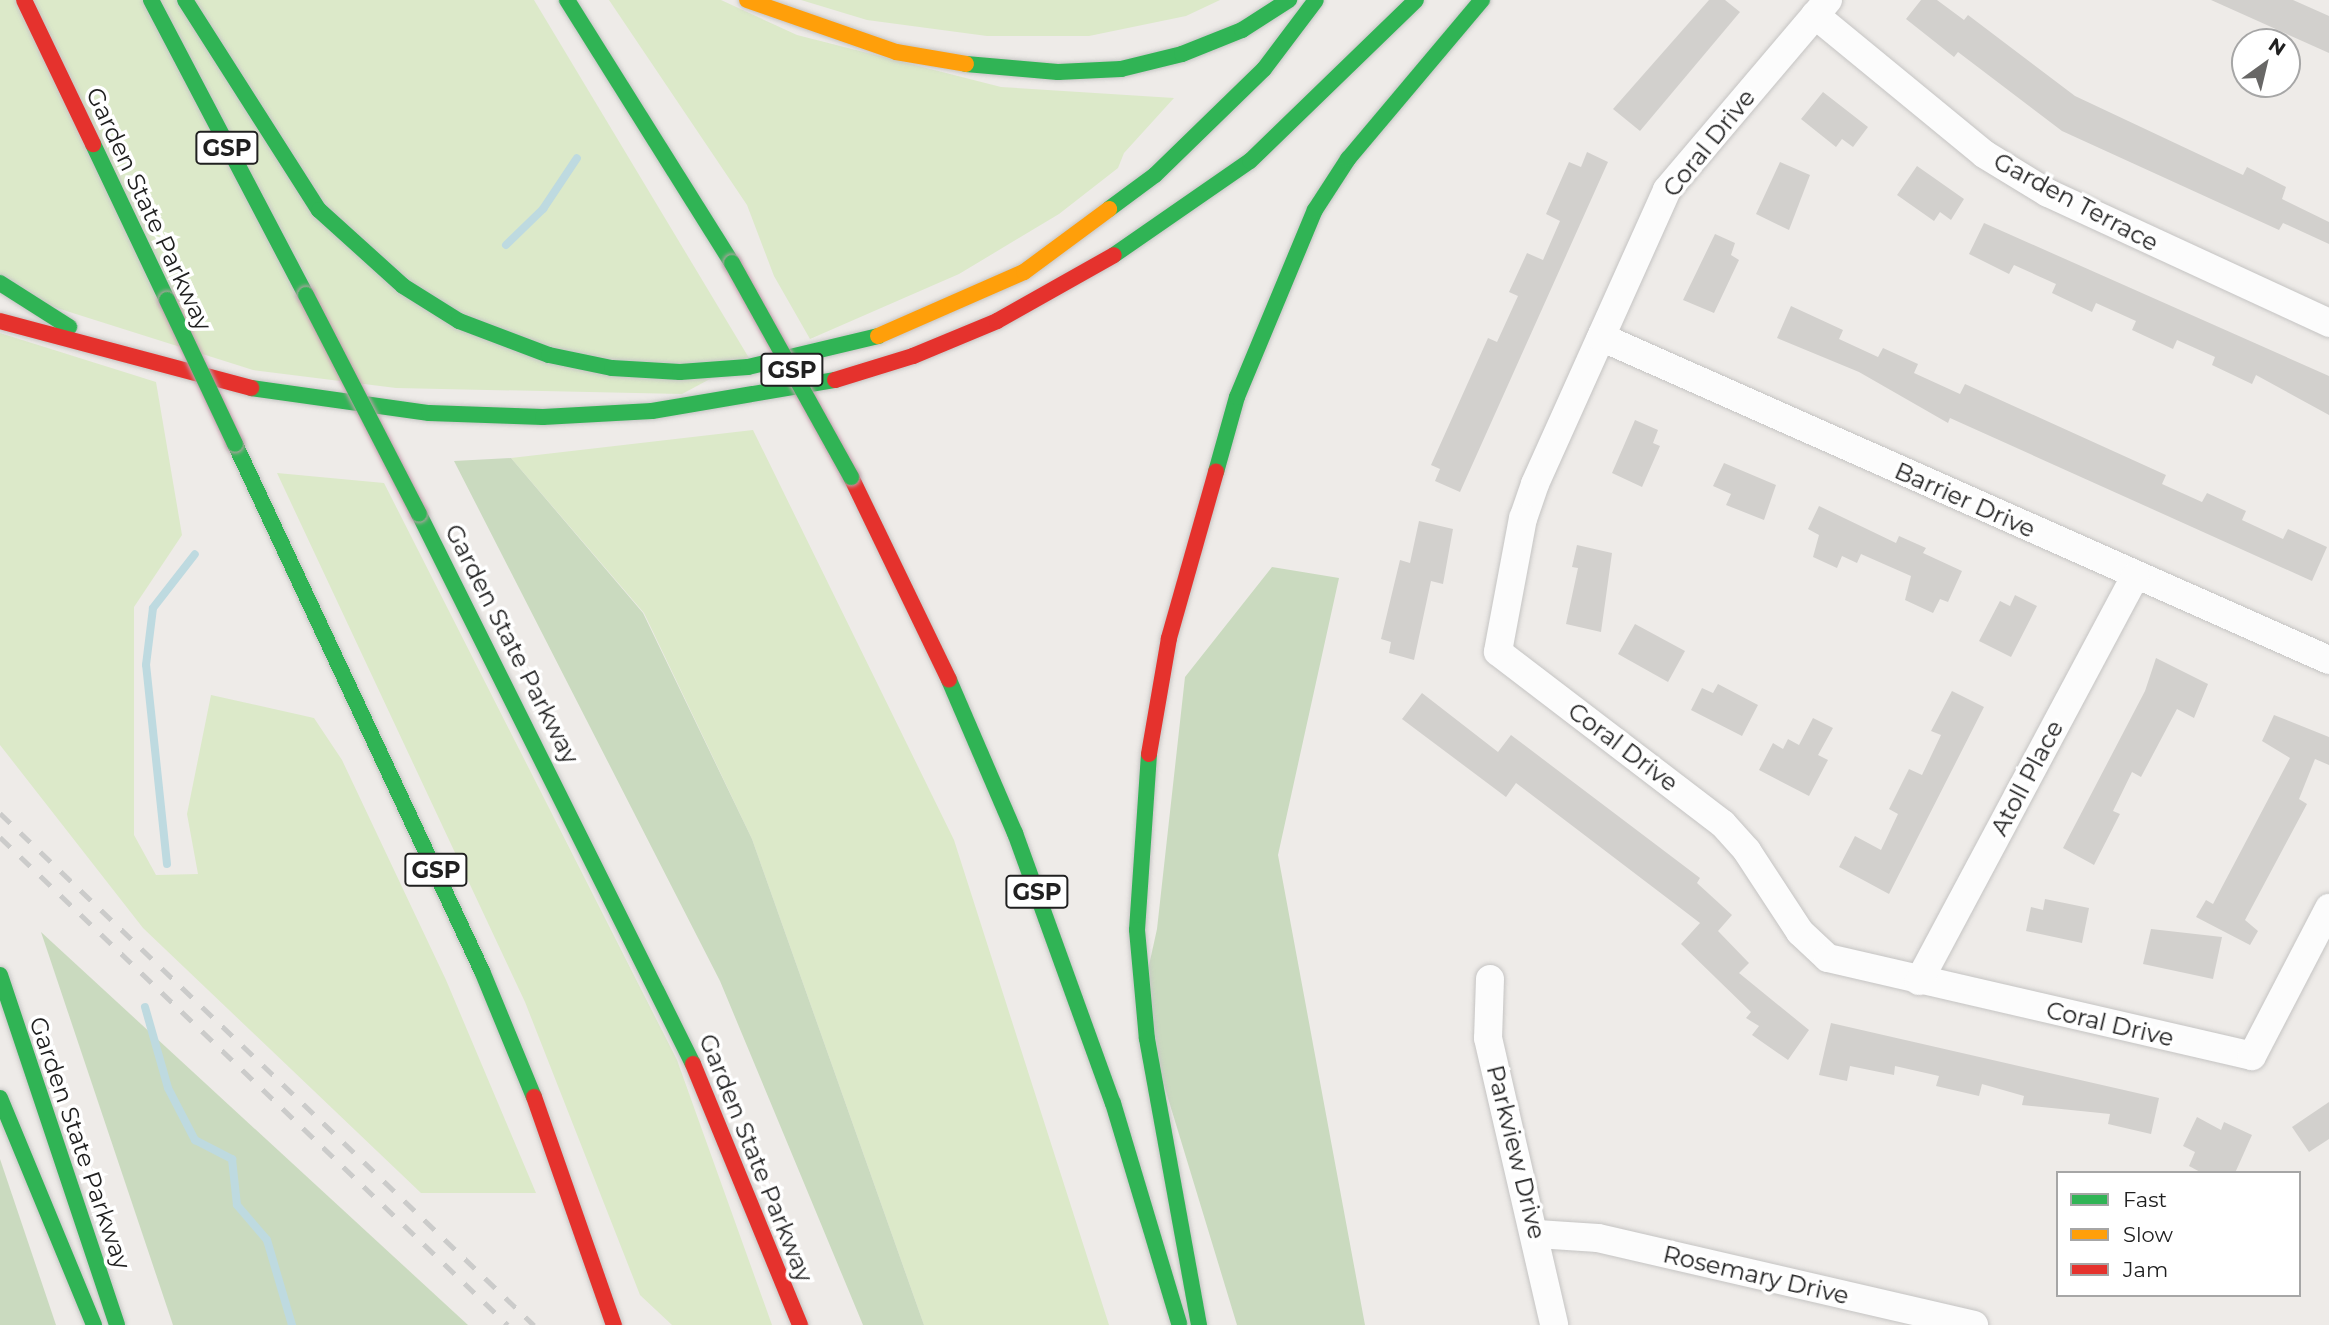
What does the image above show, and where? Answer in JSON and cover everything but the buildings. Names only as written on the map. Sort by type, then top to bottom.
[{"type":"highway","name":"Garden State Parkway","points":[[24,0],[482,971],[554,1147],[614,1325]]},
{"type":"highway","name":"Garden State Parkway","points":[[151,0],[419,514],[664,999],[800,1325]]},
{"type":"highway","points":[[185,0],[319,210],[402,286],[459,321],[549,355],[611,368],[680,372],[748,367],[883,335],[1024,272],[1154,175],[1264,69],[1316,0]]},
{"type":"highway","name":"GSP","points":[[566,0],[732,263],[850,477],[940,659],[1015,833],[1108,1090],[1180,1325]]},
{"type":"highway","points":[[747,0],[896,52],[969,65],[1058,72],[1121,69],[1182,54],[1242,30],[1289,0]]},
{"type":"highway","points":[[0,321],[125,357],[309,399],[489,416],[652,411],[824,383],[974,331],[1041,300],[1136,242],[1259,153],[1416,0]]},
{"type":"highway","points":[[1199,1325],[1147,1039],[1137,930],[1139,832],[1167,650],[1193,539],[1237,397],[1315,210],[1348,159],[1482,0]]},
{"type":"highway","points":[[0,284],[125,357]]},
{"type":"highway","name":"Garden State Parkway","points":[[0,975],[117,1325]]},
{"type":"highway","points":[[0,1098],[94,1325]]},
{"type":"street","name":"Garden Terrace","points":[[1821,8],[1984,154],[2048,193],[2329,323]]},
{"type":"street","name":"Coral Drive","points":[[1821,8],[1667,190],[1523,518],[1499,652],[1723,824],[1813,949],[1828,958],[2252,1056],[2329,908]]},
{"type":"street","name":"Barrier Drive","points":[[1601,337],[2329,660]]},
{"type":"street","name":"Atoll Place","points":[[1919,981],[2135,576]]},
{"type":"street","name":"Parkview Drive","points":[[1490,979],[1488,1038],[1537,1234],[1554,1325]]},
{"type":"street","name":"Rosemary Drive","points":[[1537,1234],[1598,1238],[1894,1318],[1974,1325]]},
{"type":"green space","points":[[0,0],[534,0],[749,358],[682,394],[396,388],[253,370],[0,290]]},
{"type":"green space","points":[[609,0],[721,0],[797,35],[1001,87],[1174,98],[1124,153],[1118,168],[1059,214],[959,274],[810,339],[774,276],[747,205]]},
{"type":"green space","points":[[801,0],[1220,0],[1186,16],[1089,36],[987,36],[867,20]]},
{"type":"green space","points":[[0,333],[156,382],[182,535],[134,607],[134,835],[156,875],[198,874],[187,814],[211,695],[314,718],[342,760],[446,980],[536,1193],[421,1193],[143,928],[0,745]]},
{"type":"green space","points":[[753,430],[954,840],[1109,1325],[924,1325],[752,839],[644,613],[511,458]]},
{"type":"green space","points":[[511,458],[643,613],[752,839],[924,1325],[863,1325],[720,981],[454,461]]},
{"type":"green space","points":[[277,473],[384,483],[677,1060],[772,1325],[672,1325],[640,1295],[525,1002]]},
{"type":"green space","points":[[1272,567],[1339,578],[1278,855],[1365,1325],[1237,1325],[1140,1006],[1157,929],[1185,677]]},
{"type":"green space","points":[[41,932],[468,1325],[173,1325]]},
{"type":"green space","points":[[0,1159],[56,1325],[0,1325]]},
{"type":"waterway","points":[[506,245],[543,209],[577,158]]},
{"type":"waterway","points":[[167,864],[146,665],[153,608],[195,554]]},
{"type":"waterway","points":[[145,1007],[168,1088],[195,1140],[232,1159],[237,1205],[267,1240],[292,1325]]},
{"type":"railway","points":[[0,813],[534,1325]]},
{"type":"railway","points":[[0,837],[508,1325]]},
{"type":"traffic: fast","points":[[151,0],[306,295]]},
{"type":"traffic: fast","points":[[185,0],[319,210],[403,286],[459,321],[549,355],[612,368],[680,372],[748,367],[878,336]]},
{"type":"traffic: fast","points":[[567,0],[732,263]]},
{"type":"traffic: fast","points":[[966,64],[1058,72],[1121,69],[1182,54],[1242,30],[1289,0]]},
{"type":"traffic: fast","points":[[1109,209],[1155,175],[1264,69],[1316,0]]},
{"type":"traffic: fast","points":[[1114,255],[1250,161],[1416,0]]},
{"type":"traffic: fast","points":[[1216,472],[1237,397],[1315,210],[1348,159],[1482,0]]},
{"type":"traffic: fast","points":[[93,144],[167,300]]},
{"type":"traffic: fast","points":[[732,263],[851,477]]},
{"type":"traffic: fast","points":[[0,283],[69,327]]},
{"type":"traffic: fast","points":[[306,295],[419,514]]},
{"type":"traffic: fast","points":[[167,300],[235,444]]},
{"type":"traffic: fast","points":[[251,388],[429,413],[543,417],[652,411],[835,380]]},
{"type":"traffic: fast","points":[[235,444],[482,971],[534,1097]]},
{"type":"traffic: fast","points":[[419,514],[693,1064]]},
{"type":"traffic: fast","points":[[949,680],[1015,833],[1113,1103],[1179,1323]]},
{"type":"traffic: fast","points":[[1149,754],[1137,930],[1147,1039],[1199,1325]]},
{"type":"traffic: fast","points":[[0,975],[117,1325]]},
{"type":"traffic: fast","points":[[0,1098],[94,1325]]},
{"type":"traffic: slow","points":[[747,0],[896,52],[966,64]]},
{"type":"traffic: slow","points":[[878,336],[1024,272],[1109,209]]},
{"type":"traffic: jam","points":[[24,0],[93,144]]},
{"type":"traffic: jam","points":[[835,380],[913,356],[997,321],[1114,255]]},
{"type":"traffic: jam","points":[[0,321],[251,388]]},
{"type":"traffic: jam","points":[[1149,754],[1169,638],[1216,472]]},
{"type":"traffic: jam","points":[[851,477],[949,680]]},
{"type":"traffic: jam","points":[[693,1064],[800,1325]]},
{"type":"traffic: jam","points":[[534,1097],[614,1325]]}]
